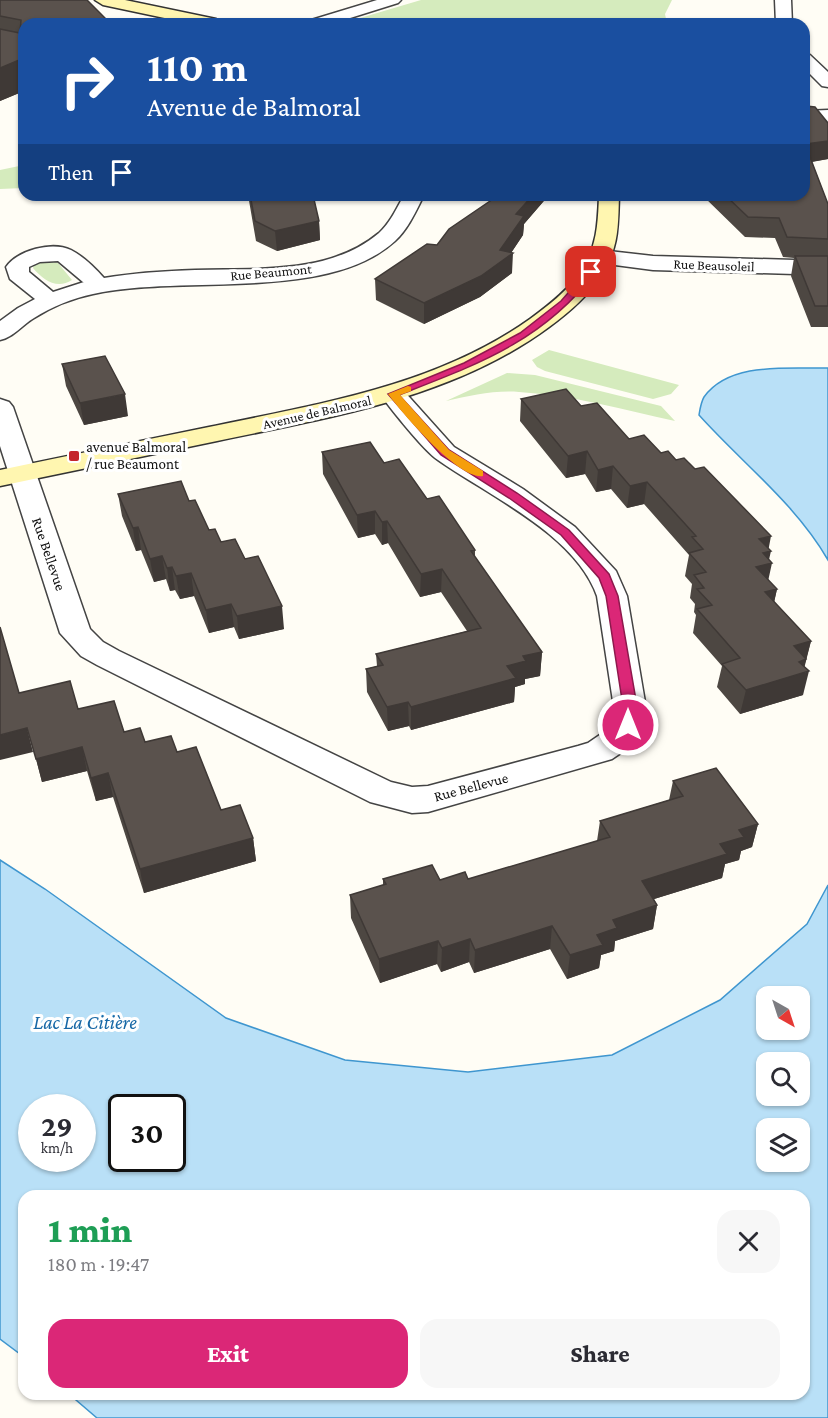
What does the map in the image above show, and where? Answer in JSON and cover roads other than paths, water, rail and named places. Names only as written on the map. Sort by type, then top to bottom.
[{"type":"street","points":[[103,0],[188,18]]},
{"type":"street","points":[[334,18],[393,0]]},
{"type":"street","points":[[783,0],[784,18]]},
{"type":"street","points":[[810,64],[828,82]]},
{"type":"street","points":[[810,117],[828,116]]},
{"type":"street","name":"Rue Beaumont","points":[[0,333],[22,314],[49,300],[98,286],[126,282],[283,274],[330,266],[357,256],[380,243],[397,225],[411,201]]},
{"type":"street","name":"Avenue de Balmoral","points":[[11,476],[304,416],[393,394],[468,365],[524,335],[548,319],[591,272],[600,257],[611,225],[609,201]]},
{"type":"street","points":[[49,300],[18,274],[17,267],[21,262],[37,256],[64,255],[91,277],[98,286]]},
{"type":"street","name":"Rue Beausoleil","points":[[600,257],[652,263],[828,268]]},
{"type":"street","name":"Rue Bellevue","points":[[11,476],[76,633],[92,649],[382,793],[412,800],[428,799],[586,756],[612,744],[622,736],[628,725],[630,708],[612,596],[605,577],[565,532],[513,495],[445,453],[393,394]]},
{"type":"street","points":[[0,407],[11,476]]},
{"type":"water","points":[[828,368],[828,560],[815,539],[784,502],[699,415],[704,397],[715,385],[729,377],[761,369]]},
{"type":"water","name":"Lac La Citière","points":[[0,860],[45,889],[226,1018],[345,1060],[468,1072],[612,1055],[720,1000],[807,924],[828,885],[828,1418],[97,1418],[76,1400],[810,1400],[810,1190],[18,1190],[18,1352],[0,1339]]},
{"type":"place","name":"avenue Balmoral / rue Beaumont","points":[[74,456]]}]
